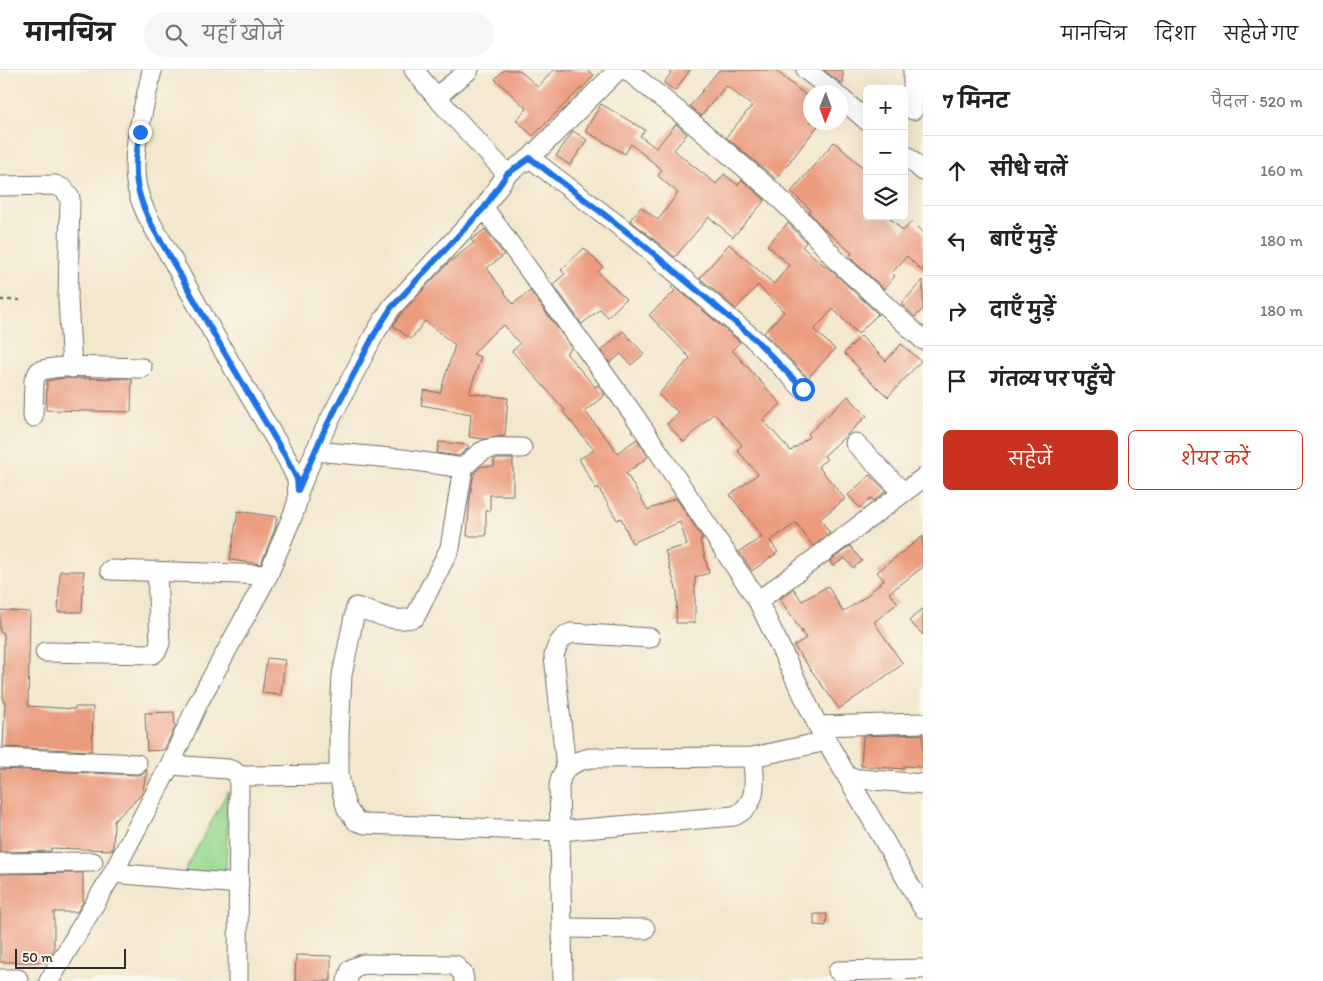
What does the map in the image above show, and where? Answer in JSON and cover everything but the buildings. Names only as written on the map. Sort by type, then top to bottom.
[{"type":"street","points":[[49,981],[113,873],[170,765],[198,703],[268,575],[298,499],[297,479],[287,459],[202,314],[140,197],[136,182],[136,151],[152,70]]},
{"type":"street","points":[[414,70],[436,97],[507,174]]},
{"type":"street","points":[[436,97],[469,70]]},
{"type":"street","points":[[298,490],[324,431],[374,335],[391,308],[484,208],[507,174],[530,158],[618,70]]},
{"type":"street","points":[[627,70],[678,110],[771,190],[836,260],[923,340]]},
{"type":"street","points":[[806,70],[825,85]]},
{"type":"street","points":[[913,70],[913,110]]},
{"type":"street","points":[[848,105],[863,117]]},
{"type":"street","points":[[530,158],[635,238],[756,340],[803,389]]},
{"type":"street","points":[[908,158],[923,171]]},
{"type":"street","points":[[0,186],[55,185],[64,189],[70,198],[68,299],[72,368]]},
{"type":"street","points":[[484,208],[636,418],[758,601],[823,734],[923,908]]},
{"type":"street","points":[[33,417],[34,380],[35,375],[39,371],[72,368],[142,368]]},
{"type":"street","points":[[855,443],[903,492]]},
{"type":"street","points":[[522,448],[488,448],[480,451],[463,468],[450,548],[415,617],[406,620],[393,618],[356,607],[342,675],[339,735],[339,775],[347,809],[356,820],[365,824],[560,831],[734,816],[742,813],[747,808],[754,794],[754,757]]},
{"type":"street","points":[[315,451],[402,459],[463,468]]},
{"type":"street","points":[[758,601],[923,478]]},
{"type":"street","points":[[110,570],[268,575]]},
{"type":"street","points":[[46,652],[153,654],[160,643],[157,571]]},
{"type":"street","points":[[566,768],[554,656],[557,645],[563,636],[571,633],[650,638]]},
{"type":"street","points":[[563,981],[559,786],[566,768],[578,761],[590,758],[754,757],[823,734],[923,723]]},
{"type":"street","points":[[0,758],[137,764]]},
{"type":"street","points":[[170,765],[228,769],[234,771],[239,776],[238,981]]},
{"type":"street","points":[[239,776],[339,775]]},
{"type":"street","points":[[848,778],[923,784]]},
{"type":"street","points":[[0,863],[93,862]]},
{"type":"street","points":[[113,873],[238,884]]},
{"type":"street","points":[[562,928],[645,929]]},
{"type":"street","points":[[346,981],[351,970],[363,964],[455,965],[463,974],[464,981]]},
{"type":"street","points":[[838,971],[923,969]]},
{"type":"path","points":[[0,300],[21,300]]},
{"type":"green space","points":[[228,791],[226,875],[184,872]]},
{"type":"route","points":[[140,132],[136,151],[136,182],[140,197],[202,314],[287,459],[297,479],[298,490],[324,431],[374,335],[391,308],[484,208],[507,174],[530,158],[635,238],[756,340],[803,389]]}]
